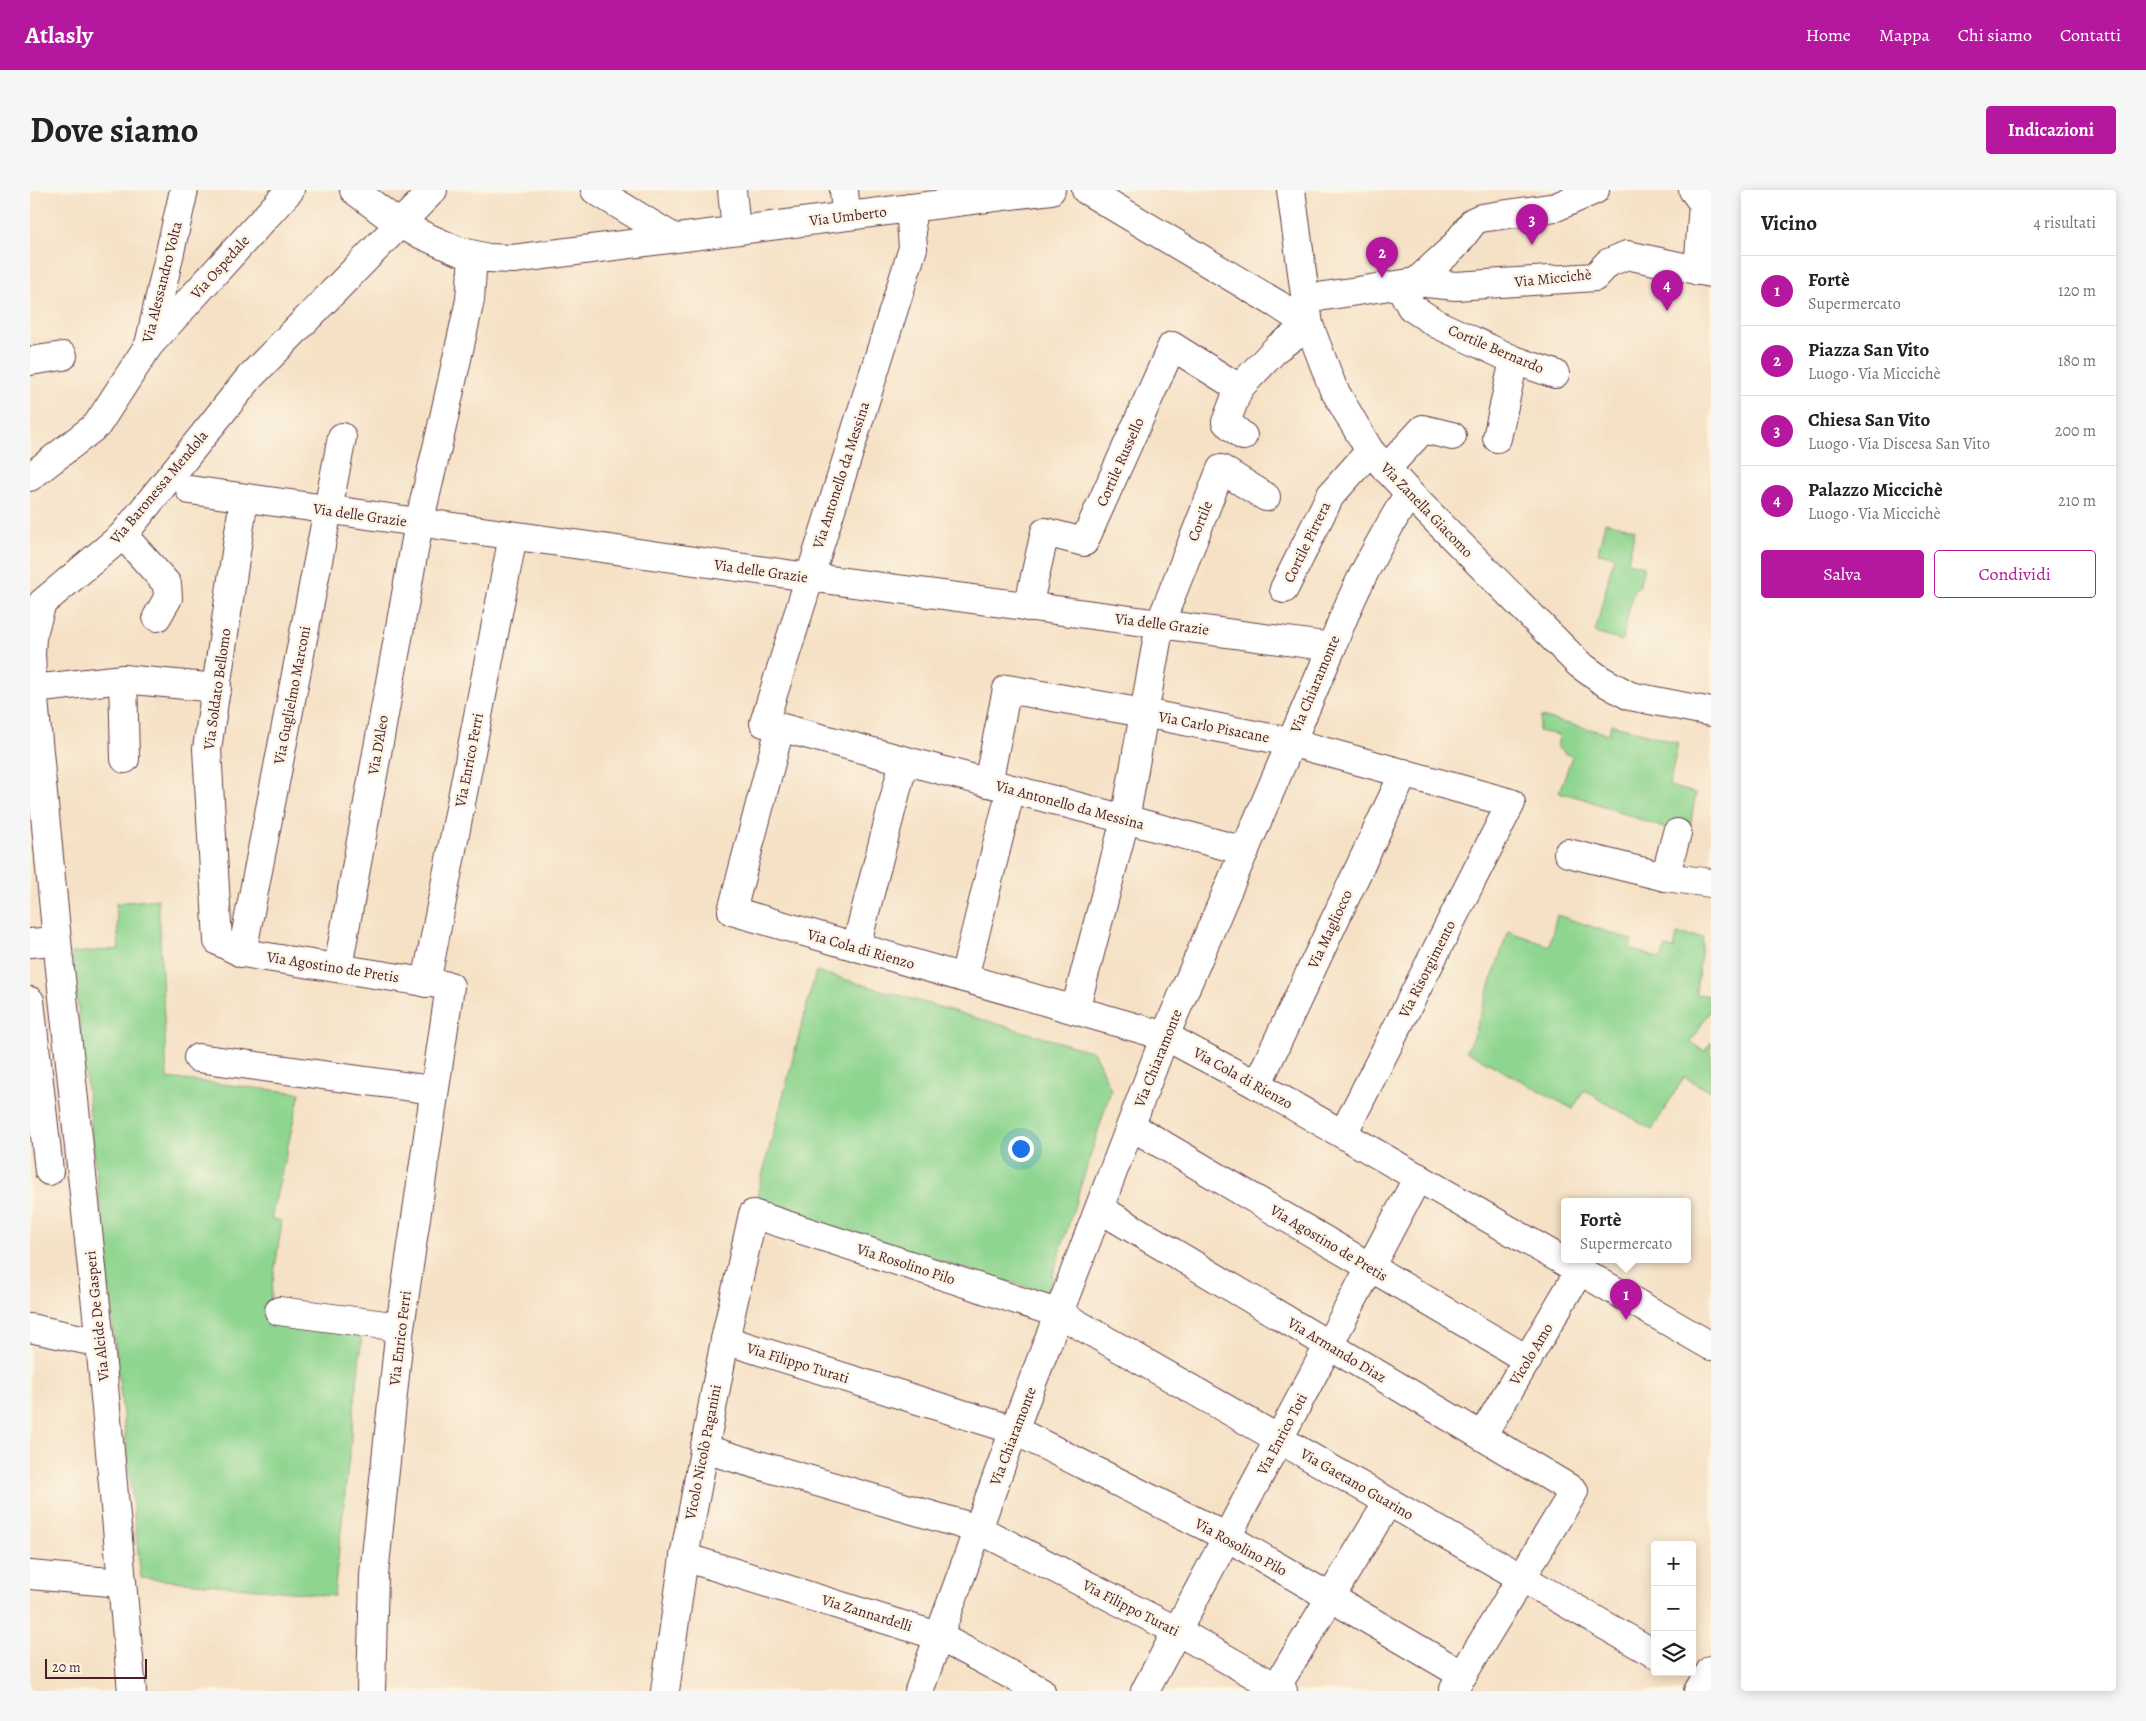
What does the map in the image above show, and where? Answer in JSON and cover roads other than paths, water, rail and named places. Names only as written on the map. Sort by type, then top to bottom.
[{"type":"street","name":"Via Alessandro Volta","points":[[30,477],[97,425],[149,345],[184,190]]},
{"type":"street","name":"Via Ospedale","points":[[149,345],[290,190]]},
{"type":"street","name":"Via Umberto","points":[[354,190],[400,225],[473,255],[513,259],[736,230],[845,203],[910,208],[960,196],[1051,190]]},
{"type":"street","name":"Via Baronessa Mendola","points":[[57,941],[33,689],[31,654],[36,604],[123,535],[250,378],[433,190]]},
{"type":"street","points":[[732,190],[736,230]]},
{"type":"street","points":[[1086,190],[1277,304],[1307,312],[1277,348],[1239,388],[1226,422],[1243,436]]},
{"type":"street","name":"Via Zanella Giacomo","points":[[1291,190],[1307,312],[1333,388],[1378,460],[1409,494],[1579,664],[1601,680],[1630,696],[1711,712]]},
{"type":"street","points":[[1408,284],[1454,247],[1474,221],[1481,218],[1556,207],[1595,190]]},
{"type":"street","points":[[1693,190],[1703,203],[1705,272]]},
{"type":"street","points":[[600,191],[674,238]]},
{"type":"street","name":"Via Antonello da Messina","points":[[910,208],[913,248],[808,577],[764,723],[1245,851]]},
{"type":"street","name":"Via D'Aleo","points":[[338,967],[418,523],[441,431],[470,300],[473,255]]},
{"type":"street","name":"Via Miccichè","points":[[1307,312],[1408,284],[1456,286],[1595,277],[1608,262],[1627,255],[1705,272]]},
{"type":"street","name":"Cortile Bernardo","points":[[1408,284],[1411,307],[1437,324],[1514,360],[1555,374]]},
{"type":"street","name":"Cortile Russello","points":[[1028,607],[1045,532],[1084,542],[1172,346],[1239,388]]},
{"type":"street","points":[[30,361],[64,356]]},
{"type":"street","points":[[1497,438],[1514,360]]},
{"type":"street","name":"Cortile Pirrera","points":[[1284,589],[1330,496],[1423,429],[1452,436]]},
{"type":"street","name":"Via Guglielmo Marconi","points":[[230,947],[328,510],[342,438]]},
{"type":"street","name":"Cortile","points":[[1160,624],[1220,469],[1266,497]]},
{"type":"street","name":"Via delle Grazie","points":[[190,490],[808,577],[1332,647]]},
{"type":"street","name":"Via Chiaramonte","points":[[919,1691],[1014,1430],[1165,1036],[1332,647],[1342,619],[1384,533],[1409,494]]},
{"type":"street","name":"Via Soldato Bellomo","points":[[230,947],[208,748],[244,498]]},
{"type":"street","points":[[123,535],[167,584],[168,598],[157,617]]},
{"type":"street","name":"Via Enrico Ferri","points":[[371,1691],[374,1575],[400,1327],[433,1090],[438,985],[513,536]]},
{"type":"street","points":[[1075,1010],[1126,820],[1160,624]]},
{"type":"street","points":[[123,679],[125,758]]},
{"type":"street","points":[[33,689],[123,679],[217,688]]},
{"type":"street","name":"Via Carlo Pisacane","points":[[1000,786],[1007,689],[1144,713],[1290,742],[1511,803]]},
{"type":"street","name":"Via Cola di Rienzo","points":[[780,728],[732,912],[1165,1036],[1257,1084],[1561,1259]]},
{"type":"street","points":[[856,947],[904,761]]},
{"type":"street","name":"Via Magliocco","points":[[1257,1084],[1404,773]]},
{"type":"street","points":[[964,978],[1000,786]]},
{"type":"street","name":"Via Risorgimento","points":[[1343,1134],[1511,803]]},
{"type":"street","points":[[1666,877],[1677,833]]},
{"type":"street","points":[[1568,853],[1666,877],[1711,883]]},
{"type":"street","points":[[30,943],[57,941]]},
{"type":"street","name":"Via Alcide De Gasperi","points":[[57,941],[100,1343],[132,1691]]},
{"type":"street","name":"Via Agostino de Pretis","points":[[230,947],[438,985]]},
{"type":"street","points":[[30,1001],[49,1171]]},
{"type":"street","points":[[198,1058],[433,1090]]},
{"type":"street","name":"Via Agostino de Pretis","points":[[1131,1126],[1528,1360]]},
{"type":"street","name":"Via Enrico Toti","points":[[1146,1691],[1418,1177]]},
{"type":"street","name":"Via Armando Diaz","points":[[1100,1209],[1574,1491],[1521,1578]]},
{"type":"street","name":"Via Rosolino Pilo","points":[[753,1214],[1060,1314]]},
{"type":"street","name":"Vicolo Nicolò Paganini","points":[[665,1691],[684,1557],[725,1340],[753,1214]]},
{"type":"street","name":"Via Cola di Rienzo","points":[[1568,1263],[1711,1346]]},
{"type":"street","name":"Vicolo Amo","points":[[1482,1436],[1580,1270]]},
{"type":"street","points":[[279,1311],[400,1327]]},
{"type":"street","name":"Via Gaetano Guarino","points":[[1060,1314],[1651,1652]]},
{"type":"street","points":[[30,1328],[100,1343]]},
{"type":"street","name":"Via Filippo Turati","points":[[725,1340],[1014,1430]]},
{"type":"street","name":"Via Rosolino Pilo","points":[[1014,1430],[1227,1537],[1331,1598],[1458,1683]]},
{"type":"street","name":"Via Filippo Turati","points":[[704,1449],[978,1529],[1177,1632],[1278,1690]]},
{"type":"street","points":[[1278,1690],[1388,1502]]},
{"type":"street","name":"Via Zannardelli","points":[[684,1557],[938,1636],[1041,1691]]},
{"type":"street","points":[[30,1575],[122,1583]]},
{"type":"street","points":[[1458,1683],[1521,1578]]},
{"type":"place","name":"Chiesa San Vito","points":[[1532,245]]},
{"type":"place","name":"Piazza San Vito","points":[[1382,278]]},
{"type":"place","name":"Palazzo Miccichè","points":[[1667,311]]},
{"type":"place","name":"Fortè","points":[[1626,1320]]}]
